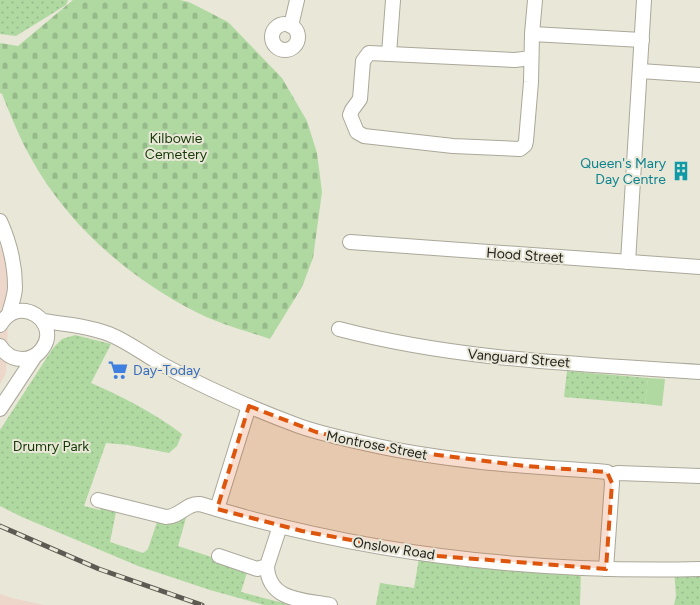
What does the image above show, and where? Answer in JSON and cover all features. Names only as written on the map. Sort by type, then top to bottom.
[{"type":"street","points":[[290,26],[297,0]]},
{"type":"street","points":[[389,54],[393,0]]},
{"type":"street","points":[[530,58],[515,60],[369,53],[363,61],[360,99],[350,115],[357,132],[364,136],[453,146],[515,150],[524,147],[531,82],[530,58],[535,0]]},
{"type":"street","points":[[628,262],[644,0]]},
{"type":"street","points":[[532,34],[642,40]]},
{"type":"street","points":[[640,71],[700,75]]},
{"type":"street","points":[[0,221],[6,234],[15,288],[5,319]]},
{"type":"street","name":"Hood Street","points":[[350,242],[700,267]]},
{"type":"street","points":[[10,357],[26,359],[34,356],[40,352],[46,340],[46,330],[42,321],[30,312],[15,288]]},
{"type":"street","points":[[5,319],[16,311],[30,312]]},
{"type":"street","name":"Montrose Street","points":[[42,321],[90,328],[109,334],[164,365],[249,406],[316,432],[389,449],[443,458],[602,471],[611,475],[618,473],[700,476]]},
{"type":"street","points":[[46,340],[75,326]]},
{"type":"street","name":"Vanguard Street","points":[[339,329],[440,350],[478,355],[700,372]]},
{"type":"street","points":[[0,346],[10,357],[17,381]]},
{"type":"street","points":[[0,409],[34,356]]},
{"type":"street","points":[[217,509],[249,406]]},
{"type":"street","points":[[606,569],[611,475]]},
{"type":"street","name":"Onslow Road","points":[[98,500],[166,517],[173,517],[190,505],[195,504],[280,526],[373,546],[490,563],[606,569],[700,568]]},
{"type":"street","points":[[280,526],[267,566],[267,576],[277,591],[297,598],[330,605]]},
{"type":"street","points":[[219,556],[257,569],[267,566]]},
{"type":"highlighted area","points":[[249,406],[316,432],[389,449],[525,466],[607,472],[612,483],[606,569],[438,556],[302,531],[217,509]]},
{"type":"shaded area","points":[[0,246],[6,259],[9,292],[6,373],[0,384]]},
{"type":"shaded area","points":[[0,594],[12,598],[44,605],[0,605]]},
{"type":"green space","points":[[0,0],[68,0],[66,5],[16,36],[0,34]]},
{"type":"green space","name":"Kilbowie Cemetery","points":[[73,0],[180,0],[189,2],[228,22],[282,78],[307,121],[317,153],[322,192],[313,258],[302,287],[270,339],[206,317],[173,299],[125,267],[103,248],[64,207],[32,160],[0,93],[0,43],[18,46]]},
{"type":"green space","name":"Drumry Park","points":[[75,335],[111,344],[91,383],[138,406],[182,434],[177,446],[169,453],[106,443],[84,506],[100,510],[103,504],[117,507],[110,542],[143,553],[148,549],[158,519],[188,511],[178,546],[248,569],[241,592],[291,605],[264,605],[210,590],[138,566],[0,506],[0,430],[53,348],[62,339]]},
{"type":"green space","points":[[567,371],[648,378],[645,404],[564,397]]},
{"type":"green space","points":[[648,378],[665,379],[662,406],[645,404]]},
{"type":"green space","points":[[419,558],[581,571],[580,605],[376,605],[380,583],[414,588]]},
{"type":"green space","points":[[674,569],[700,569],[700,605],[674,605],[676,596]]},
{"type":"railway","points":[[0,526],[99,569],[202,605]]},
{"type":"place","name":"Queen's Mary Day Centre","points":[[681,171]]},
{"type":"place","name":"Day-Today","points":[[118,370]]}]
